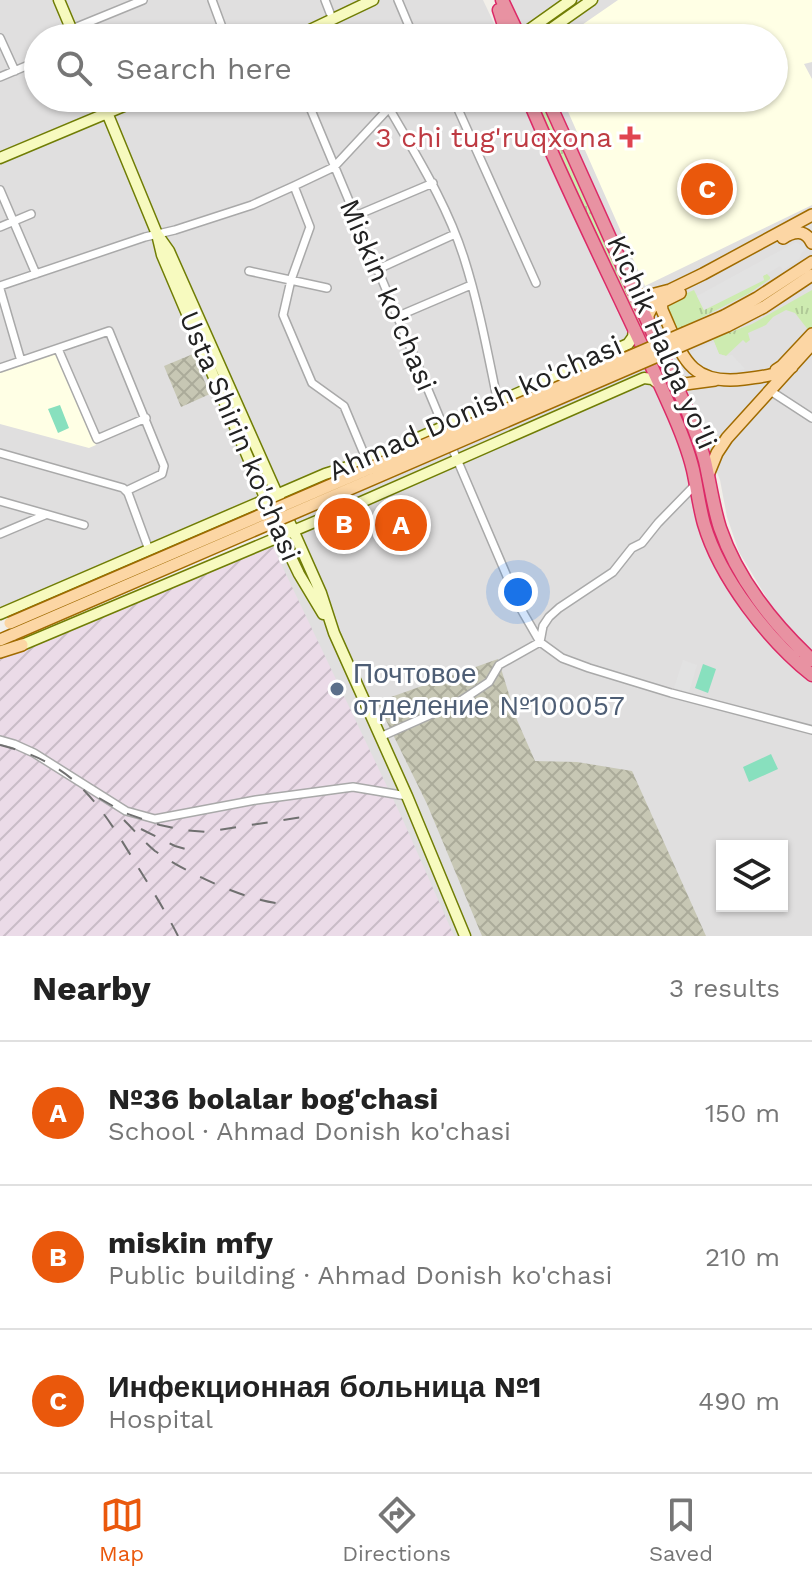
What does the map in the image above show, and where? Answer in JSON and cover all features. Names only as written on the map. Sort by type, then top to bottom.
[{"type":"highway","points":[[494,0],[504,24]]},
{"type":"highway","points":[[502,0],[513,24]]},
{"type":"highway","name":"Kichik Halqa yo'li","points":[[534,112],[660,384],[737,566],[777,624],[812,660]]},
{"type":"highway","name":"Kichik Halqa yo'li","points":[[553,112],[674,379],[702,451],[699,479],[706,531],[752,612],[770,635],[812,675]]},
{"type":"main road","points":[[632,289],[644,296],[670,290],[812,215]]},
{"type":"main road","points":[[648,323],[651,309],[661,302],[790,234],[802,233],[812,243]]},
{"type":"main road","name":"Ahmad Donish ko'chasi","points":[[0,640],[5,620],[783,295],[811,264]]},
{"type":"main road","name":"Ahmad Donish ko'chasi","points":[[726,321],[811,264]]},
{"type":"main road","points":[[783,295],[812,286]]},
{"type":"main road","points":[[670,290],[661,302],[662,310],[685,360],[695,370],[725,381],[774,375],[792,367]]},
{"type":"main road","points":[[674,379],[685,384],[777,370],[812,334]]},
{"type":"main road","points":[[699,479],[727,438],[812,344]]},
{"type":"main road","points":[[0,652],[22,645]]},
{"type":"street","points":[[59,0],[70,24]]},
{"type":"street","points":[[94,24],[143,0]]},
{"type":"street","points":[[212,0],[221,24]]},
{"type":"street","points":[[325,0],[330,13]]},
{"type":"street","points":[[308,24],[359,0]]},
{"type":"street","points":[[321,24],[373,0]]},
{"type":"street","points":[[398,0],[408,24]]},
{"type":"street","points":[[537,24],[571,0]]},
{"type":"street","points":[[558,24],[592,0]]},
{"type":"street","points":[[0,38],[15,71]]},
{"type":"street","points":[[0,77],[24,67]]},
{"type":"street","points":[[0,158],[107,112]]},
{"type":"street","name":"Usta Shirin ko'chasi","points":[[107,112],[157,234],[162,255],[281,535],[299,574],[334,633]]},
{"type":"street","name":"Miskin ko'chasi","points":[[312,112],[521,609],[540,642],[562,658],[589,668],[812,730]]},
{"type":"street","points":[[21,361],[0,287],[145,237],[252,205],[294,186],[334,167],[385,112]]},
{"type":"street","points":[[391,112],[433,183],[464,258],[498,403]]},
{"type":"street","points":[[459,112],[536,283]]},
{"type":"street","points":[[355,216],[433,183]]},
{"type":"street","points":[[294,186],[310,227],[291,280],[284,319],[312,383],[344,406],[367,461]]},
{"type":"street","points":[[0,190],[36,274]]},
{"type":"street","points":[[0,227],[31,214]]},
{"type":"street","name":"Usta Shirin ko'chasi","points":[[157,234],[169,251],[321,593],[334,633],[465,936]]},
{"type":"street","points":[[376,270],[455,234]]},
{"type":"street","points":[[249,271],[327,288]]},
{"type":"street","points":[[396,317],[471,285]]},
{"type":"street","name":"Ahmad Donish ko'chasi","points":[[5,620],[149,550],[325,474],[367,461],[628,344],[634,329]]},
{"type":"street","points":[[0,368],[109,331],[146,418],[164,471],[126,491],[0,453]]},
{"type":"street","points":[[58,349],[97,439],[146,418]]},
{"type":"street","name":"Ahmad Donish ko'chasi","points":[[22,645],[343,510],[644,378],[660,384]]},
{"type":"street","points":[[769,390],[812,418]]},
{"type":"street","points":[[325,474],[340,490],[343,510]]},
{"type":"street","points":[[380,737],[459,702],[489,682],[499,665],[540,642],[543,626],[549,617],[613,572],[632,548],[650,536],[658,523],[699,479]]},
{"type":"street","points":[[126,491],[149,550]]},
{"type":"street","points":[[0,501],[84,525]]},
{"type":"street","points":[[238,511],[253,526],[254,547]]},
{"type":"street","points":[[0,534],[45,515]]},
{"type":"street","points":[[0,740],[34,753],[126,811],[155,819],[256,800],[353,787],[407,796]]},
{"type":"shaded area","points":[[0,0],[483,0],[494,24],[24,24],[24,112],[543,112],[695,449],[716,535],[812,667],[812,936],[0,936],[0,648],[302,532],[283,488],[0,612]]},
{"type":"shaded area","points":[[502,0],[812,0],[812,651],[771,605],[739,552],[727,517],[720,480],[653,316],[554,112],[788,112],[788,24],[513,24]]},
{"type":"shaded area","points":[[618,0],[812,0],[812,62],[804,64],[812,79],[812,205],[645,286],[568,112],[788,112],[788,24],[583,24]]},
{"type":"shaded area","points":[[796,242],[800,245],[805,243],[807,249],[799,259],[783,270],[780,266],[763,276],[764,280],[704,310],[697,296]]},
{"type":"shaded area","points":[[714,342],[719,354],[732,355],[745,369],[721,373],[712,371],[698,366],[687,354]]},
{"type":"shaded area","points":[[56,353],[96,445],[89,448],[0,424],[0,371]]},
{"type":"shaded area","points":[[193,354],[210,394],[181,407],[164,366]]},
{"type":"shaded area","points":[[273,547],[403,820],[454,936],[0,936],[0,657]]},
{"type":"shaded area","points":[[498,659],[517,720],[535,761],[577,762],[632,771],[706,936],[482,936],[427,804],[377,702]]},
{"type":"shaded area","points":[[683,660],[697,665],[689,692],[674,688]]},
{"type":"green space","points":[[540,112],[548,112],[696,443],[702,468],[698,469]]},
{"type":"green space","points":[[767,274],[770,279],[748,294],[675,331],[666,302],[694,290],[704,310],[764,280],[762,276]]},
{"type":"green space","points":[[812,290],[812,327],[809,331],[795,313],[786,310],[766,325],[748,333],[750,340],[746,343],[743,340],[726,356],[719,354],[713,339],[752,324]]},
{"type":"green space","points":[[60,405],[69,428],[58,433],[48,409]]},
{"type":"green space","points":[[703,664],[716,669],[708,693],[695,688]]},
{"type":"green space","points":[[771,754],[778,769],[749,782],[743,767]]},
{"type":"railway","points":[[0,745],[29,754],[62,771],[89,796],[122,841],[178,936]]},
{"type":"railway","points":[[99,798],[125,813],[160,825],[206,832],[315,815]]},
{"type":"railway","points":[[124,820],[155,851],[182,867],[230,890],[276,903]]},
{"type":"railway","points":[[141,829],[175,846],[200,853]]},
{"type":"place","name":"3 chi tug'ruqxona","points":[[630,137]]},
{"type":"place","name":"Инфекционная больница №1","points":[[707,189]]},
{"type":"place","name":"miskin mfy","points":[[344,524]]},
{"type":"place","name":"№36 bolalar bog'chasi","points":[[401,525]]},
{"type":"place","name":"Почтовое отделение №100057","points":[[337,689]]}]
